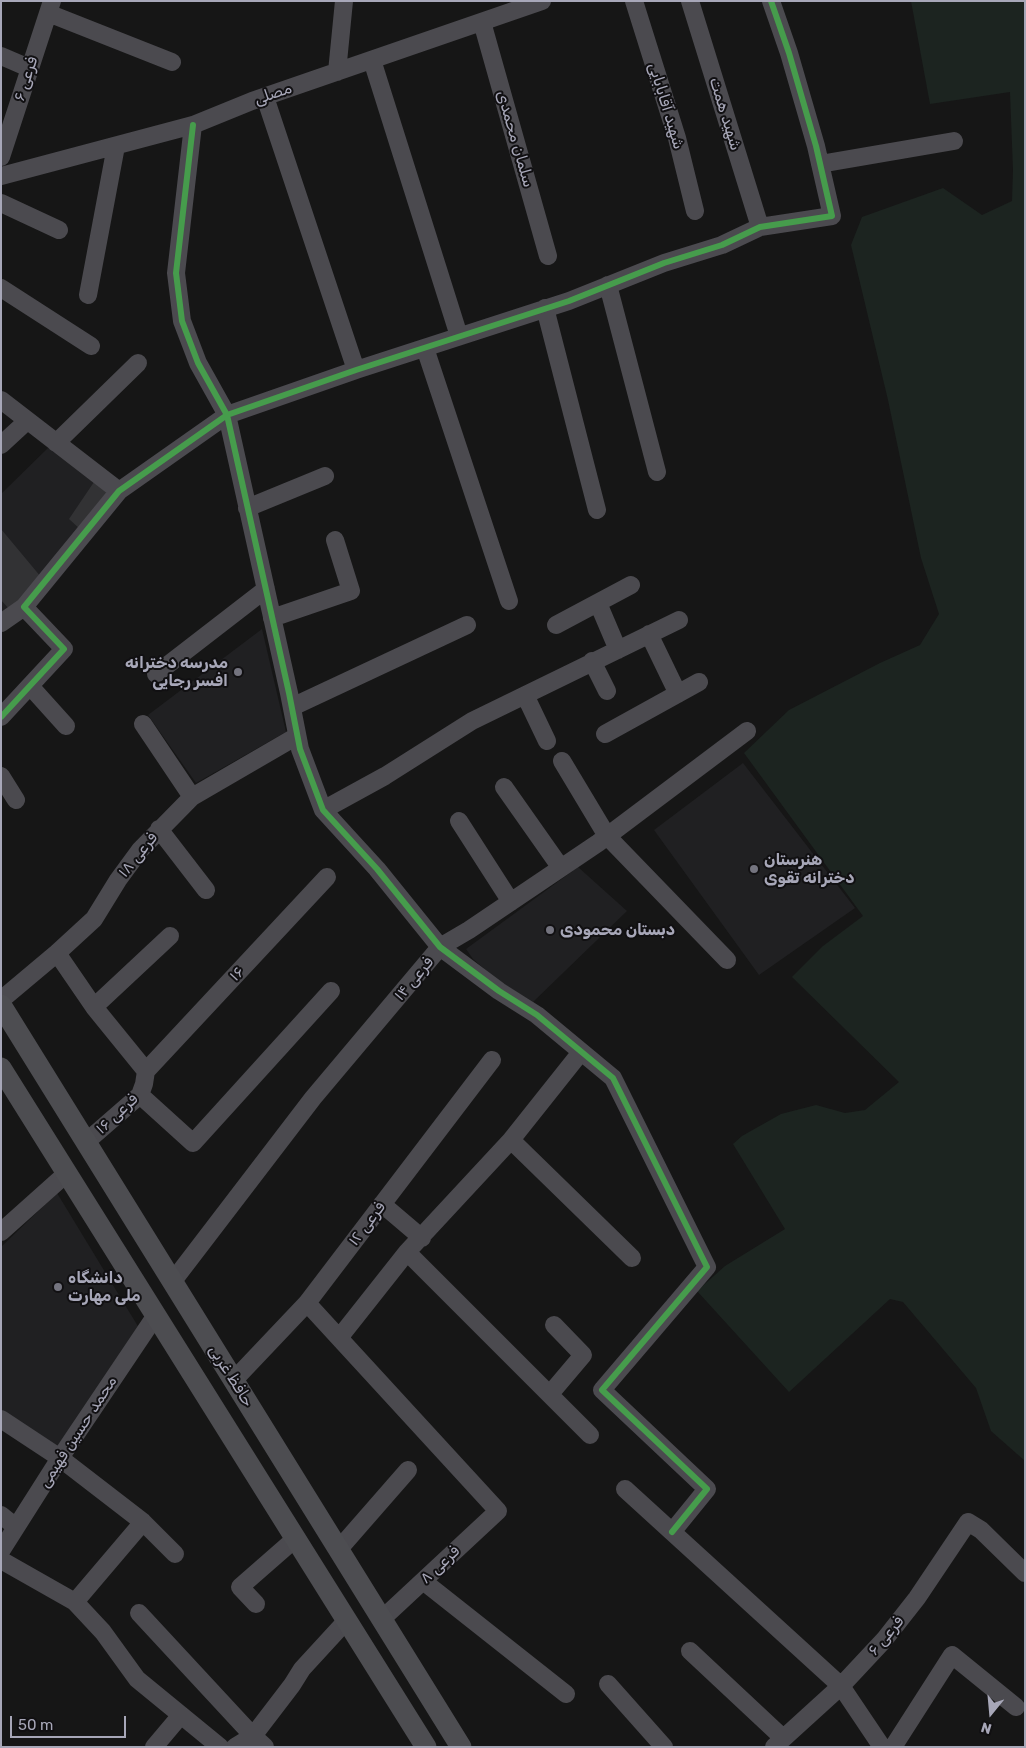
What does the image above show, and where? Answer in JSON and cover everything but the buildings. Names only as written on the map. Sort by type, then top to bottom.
[{"type":"main road","name":"حافظ غربی","points":[[1,1005],[461,1747]]},
{"type":"main road","name":"حافظ غربی","points":[[1,1068],[426,1747]]},
{"type":"main road","points":[[277,1508],[304,1494]]},
{"type":"street","points":[[337,72],[344,1]]},
{"type":"street","name":"مصلی","points":[[1,176],[193,125],[265,97],[482,22],[508,6],[542,1]]},
{"type":"street","name":"شهید آقابابایی","points":[[634,1],[677,138],[695,211]]},
{"type":"street","name":"شهید همت","points":[[690,1],[760,227]]},
{"type":"street","points":[[1,623],[24,607],[119,491],[227,415],[356,370],[545,308],[664,262],[722,245],[760,227],[832,216],[820,164],[789,53],[771,1]]},
{"type":"street","points":[[50,7],[172,62]]},
{"type":"street","name":"فرعی ۶","points":[[1,157],[50,7]]},
{"type":"street","name":"سلمان محمدی","points":[[482,22],[548,256]]},
{"type":"street","points":[[1,56],[29,68]]},
{"type":"street","points":[[372,60],[460,336]]},
{"type":"street","points":[[265,97],[356,370]]},
{"type":"street","points":[[193,125],[176,273],[182,320],[198,363],[227,415],[300,749],[323,810],[377,869],[440,947],[499,991],[536,1015],[613,1078],[707,1267],[602,1390],[707,1489],[672,1532]]},
{"type":"street","points":[[820,164],[954,141]]},
{"type":"street","points":[[88,295],[116,146]]},
{"type":"street","points":[[1,203],[59,230]]},
{"type":"street","points":[[608,285],[657,472]]},
{"type":"street","points":[[1,288],[91,346]]},
{"type":"street","points":[[545,308],[597,510]]},
{"type":"street","points":[[426,348],[509,601]]},
{"type":"street","points":[[56,443],[138,363]]},
{"type":"street","points":[[1,400],[119,491]]},
{"type":"street","points":[[1,445],[27,421]]},
{"type":"street","points":[[248,508],[325,476]]},
{"type":"street","points":[[272,618],[351,591],[335,540]]},
{"type":"street","points":[[556,625],[631,585]]},
{"type":"street","points":[[156,674],[266,589]]},
{"type":"street","points":[[598,603],[618,650]]},
{"type":"street","points":[[1,717],[64,649],[24,607]]},
{"type":"street","points":[[323,810],[385,776],[472,721],[679,620]]},
{"type":"street","points":[[292,707],[467,626]]},
{"type":"street","points":[[650,634],[678,694]]},
{"type":"street","points":[[592,661],[607,691]]},
{"type":"street","points":[[605,734],[699,682]]},
{"type":"street","points":[[30,686],[66,726]]},
{"type":"street","points":[[525,695],[547,740]]},
{"type":"street","points":[[143,724],[192,797]]},
{"type":"street","name":"فرعی ۱۴","points":[[173,1281],[313,1098],[440,947],[469,930],[607,836],[747,731]]},
{"type":"street","name":"فرعی ۱۸","points":[[1,1000],[94,919],[118,880],[140,850],[192,797],[298,736]]},
{"type":"street","points":[[562,761],[607,836],[727,960]]},
{"type":"street","points":[[1,776],[16,800]]},
{"type":"street","points":[[504,787],[561,868]]},
{"type":"street","points":[[459,820],[510,902]]},
{"type":"street","points":[[159,829],[206,890]]},
{"type":"street","name":"۱۶","points":[[143,1083],[327,877]]},
{"type":"street","points":[[94,1007],[170,936]]},
{"type":"street","points":[[57,953],[143,1083],[193,1144],[331,991]]},
{"type":"street","points":[[307,1303],[339,1338],[407,1252],[511,1140],[581,1052]]},
{"type":"street","name":"فرعی ۱۲","points":[[234,1380],[307,1303],[492,1060]]},
{"type":"street","name":"فرعی ۱۶","points":[[86,1142],[143,1083]]},
{"type":"street","points":[[511,1140],[632,1258]]},
{"type":"street","points":[[1,1232],[67,1173]]},
{"type":"street","points":[[382,1204],[422,1238]]},
{"type":"street","points":[[407,1252],[590,1435]]},
{"type":"street","name":"محمد حسین فهیمی","points":[[1,1551],[60,1458],[156,1315]]},
{"type":"street","points":[[550,1394],[583,1355],[554,1325]]},
{"type":"street","name":"فرعی ۸","points":[[339,1338],[498,1511],[382,1619]]},
{"type":"street","points":[[1,1419],[60,1458],[143,1522],[175,1554]]},
{"type":"street","points":[[339,1549],[408,1470]]},
{"type":"street","points":[[625,1489],[841,1686],[882,1747]]},
{"type":"street","points":[[1,1515],[16,1527]]},
{"type":"street","points":[[75,1602],[143,1522]]},
{"type":"street","name":"فرعی ۶","points":[[778,1743],[841,1686],[884,1640],[917,1598],[968,1522],[981,1530],[1025,1573]]},
{"type":"street","points":[[256,1604],[240,1587],[296,1538]]},
{"type":"street","points":[[1,1560],[75,1602],[103,1632],[137,1679],[220,1747]]},
{"type":"street","points":[[423,1581],[566,1694]]},
{"type":"street","points":[[140,1613],[259,1742]]},
{"type":"street","points":[[235,1747],[259,1742],[302,1669],[347,1620]]},
{"type":"street","points":[[690,1651],[778,1743]]},
{"type":"street","points":[[894,1747],[952,1655],[1016,1707]]},
{"type":"street","points":[[608,1684],[664,1747]]},
{"type":"street","points":[[154,1747],[181,1715]]},
{"type":"shaded area","points":[[911,1],[1025,1],[1025,1461],[991,1431],[976,1388],[903,1302],[890,1299],[789,1392],[697,1291],[725,1266],[785,1229],[733,1144],[742,1136],[781,1114],[816,1105],[845,1113],[865,1110],[899,1082],[792,977],[823,946],[863,916],[744,753],[789,710],[880,663],[920,645],[939,614],[921,558],[888,400],[851,245],[862,217],[943,188],[982,215],[1012,201],[1013,170],[1010,92],[930,104]]},
{"type":"shaded area","points":[[49,447],[109,492],[39,580],[1,615],[1,494]]},
{"type":"shaded area","name":"مدرسه دخترانه افسر رجایی","points":[[262,629],[286,732],[196,783],[148,715]]},
{"type":"shaded area","name":"هنرستان دخترانه تقوی","points":[[743,763],[855,908],[759,975],[654,830]]},
{"type":"shaded area","name":"دبستان محمودی","points":[[578,867],[627,911],[533,1002],[497,980],[473,959],[466,949]]},
{"type":"shaded area","name":"دانشگاه ملی مهارت","points":[[57,1193],[139,1328],[56,1450],[1,1411],[1,1247]]},
{"type":"cycle path","points":[[1,717],[64,649],[24,607],[119,491],[227,415],[356,370],[569,301],[664,263],[722,245],[760,227],[832,216],[816,146],[789,53],[771,1]]},
{"type":"cycle path","points":[[193,125],[176,273],[182,321],[198,363],[227,415],[300,749],[323,810],[377,869],[440,947],[499,991],[537,1015],[613,1078],[707,1267],[602,1390],[707,1489],[672,1532]]},
{"type":"place","name":"مدرسه دخترانه افسر رجایی","points":[[238,672]]},
{"type":"place","name":"هنرستان دخترانه تقوی","points":[[754,869]]},
{"type":"place","name":"دبستان محمودی","points":[[550,930]]},
{"type":"place","name":"دانشگاه ملی مهارت","points":[[58,1287]]}]
